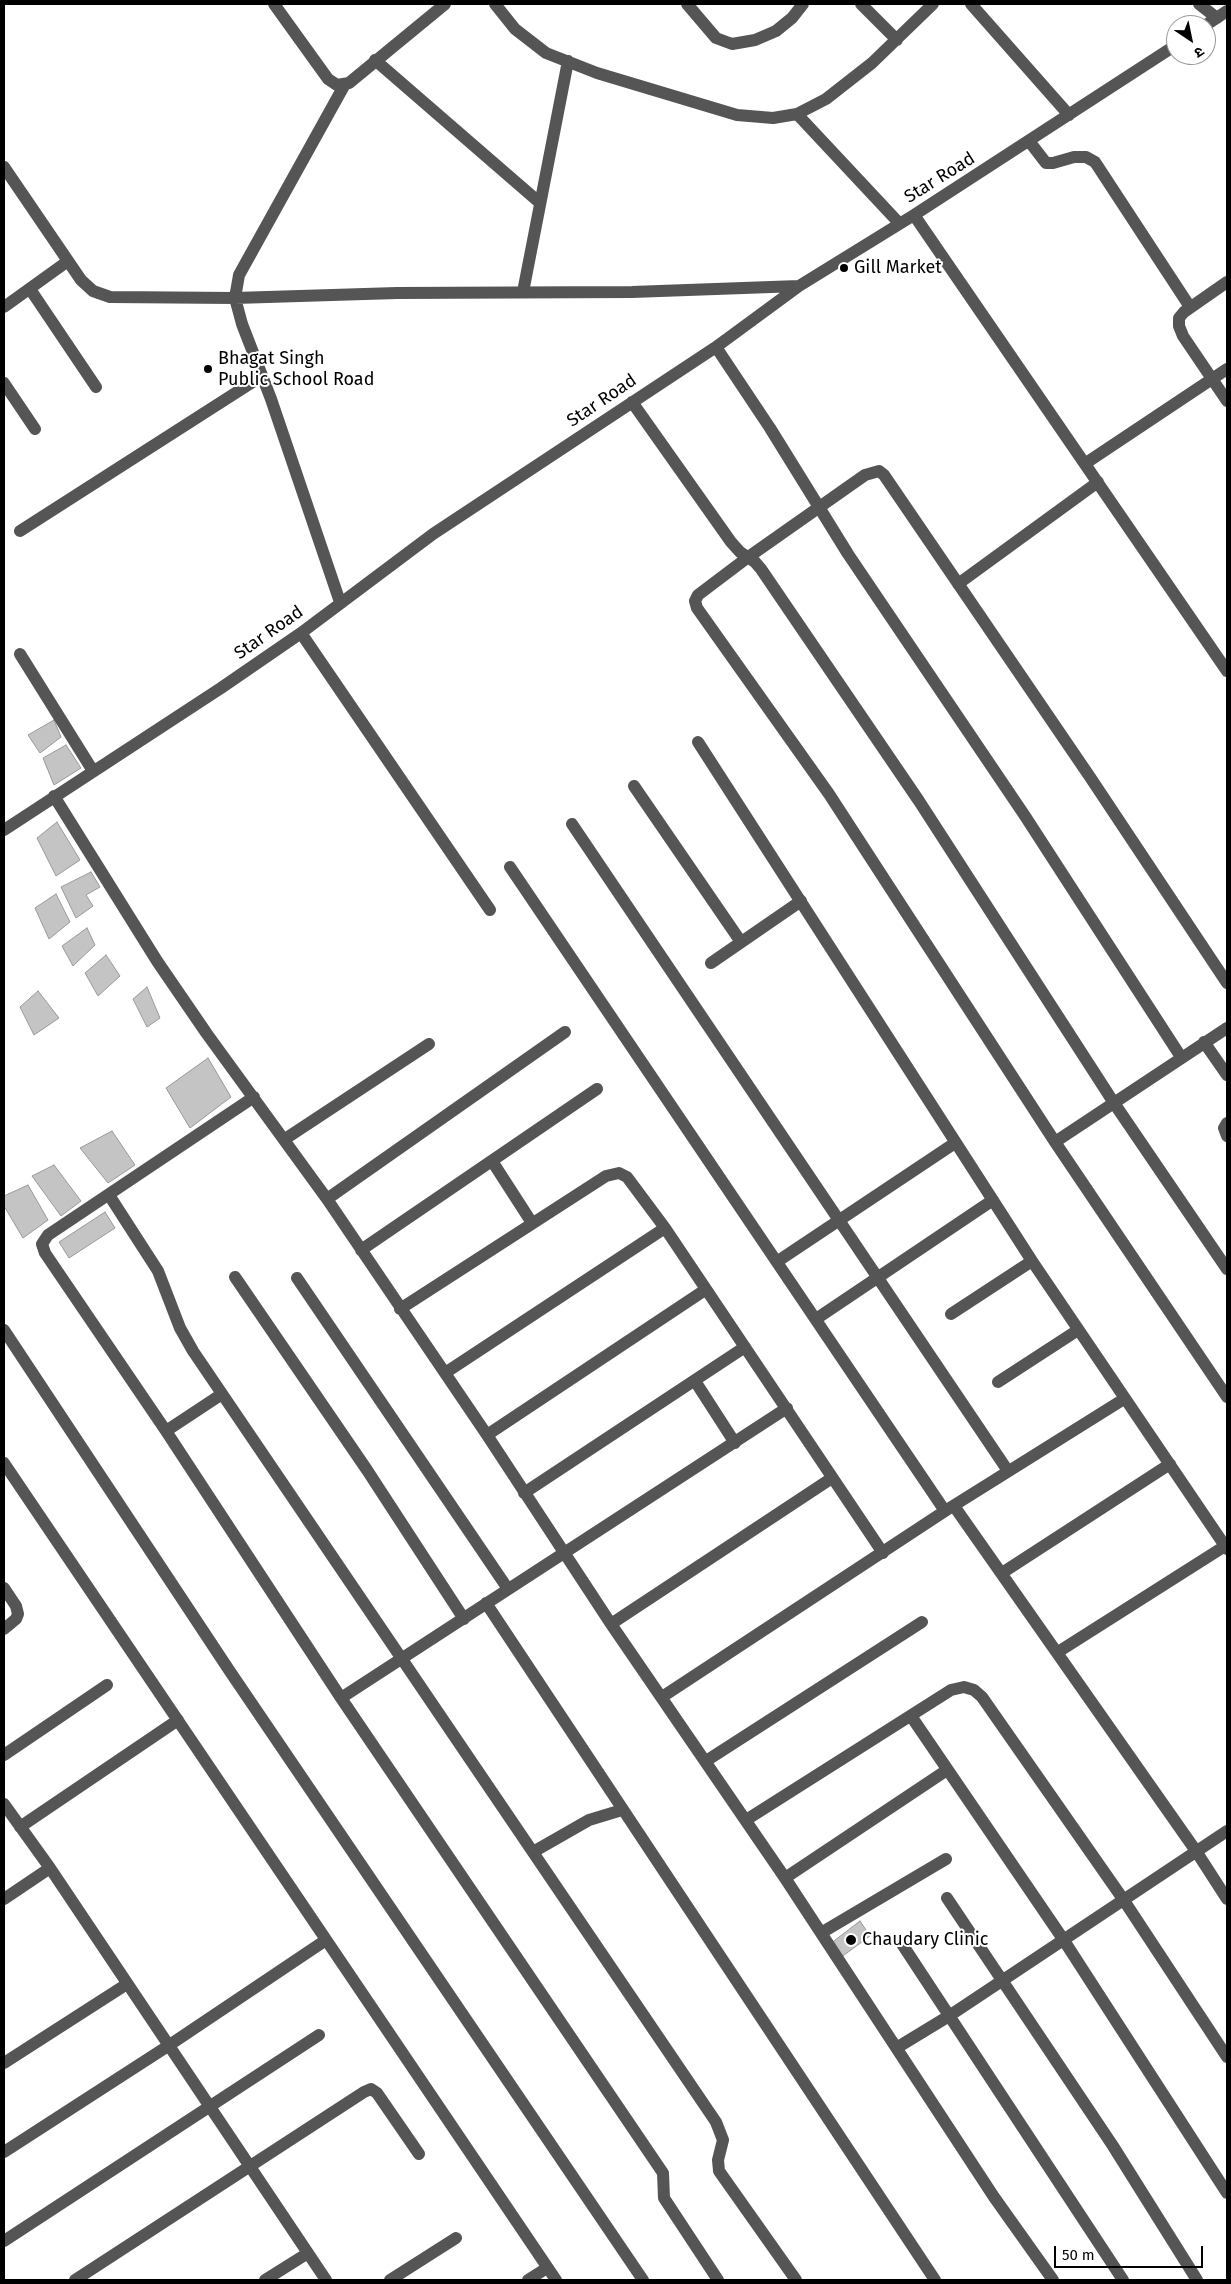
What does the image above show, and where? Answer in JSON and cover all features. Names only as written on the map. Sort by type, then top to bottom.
[{"type":"street","points":[[274,4],[328,79],[337,85],[349,83],[445,4]]},
{"type":"street","points":[[495,4],[515,29],[546,53],[597,73],[737,115],[773,118],[797,114],[826,99],[872,63],[933,4]]},
{"type":"street","points":[[687,4],[716,38],[732,44],[755,40],[776,31],[792,18],[803,4]]},
{"type":"street","points":[[861,4],[897,40]]},
{"type":"street","points":[[971,4],[1069,115]]},
{"type":"street","points":[[1199,4],[1222,15]]},
{"type":"street","name":"Star Road","points":[[4,830],[221,688],[301,633],[433,534],[716,347],[799,286],[914,215],[1166,52]]},
{"type":"street","points":[[375,60],[540,203]]},
{"type":"street","points":[[523,292],[568,61]]},
{"type":"street","points":[[340,602],[262,376],[242,324],[235,298],[239,275],[345,84]]},
{"type":"street","points":[[797,114],[899,223]]},
{"type":"street","points":[[1029,141],[1046,163],[1086,157],[1095,162],[1190,307]]},
{"type":"street","points":[[4,167],[81,280],[93,291],[110,297],[235,298],[397,293],[632,292],[799,286]]},
{"type":"street","points":[[914,215],[1227,671]]},
{"type":"street","points":[[4,307],[68,261]]},
{"type":"street","points":[[1227,282],[1190,307],[1179,318],[1179,326],[1183,336],[1227,402]]},
{"type":"street","points":[[30,288],[96,387]]},
{"type":"street","points":[[716,347],[820,507],[848,554],[1020,808],[1181,1058]]},
{"type":"street","points":[[1086,463],[1227,369]]},
{"type":"street","points":[[20,531],[262,376]]},
{"type":"street","points":[[4,383],[35,430]]},
{"type":"street","points":[[632,402],[731,542],[747,558],[761,568],[913,793],[1114,1103],[1227,1269]]},
{"type":"street","points":[[1227,983],[1096,785],[884,475],[879,471],[865,475],[698,595],[695,601],[697,608],[834,802],[1055,1142],[1227,1397]]},
{"type":"street","points":[[958,584],[1098,482]]},
{"type":"street","points":[[301,633],[490,910]]},
{"type":"street","points":[[20,654],[93,771]]},
{"type":"street","points":[[698,742],[1032,1261],[1226,1548],[1058,1652]]},
{"type":"street","points":[[634,786],[741,942]]},
{"type":"street","points":[[54,796],[157,961],[327,1199],[487,1435],[611,1624],[785,1878],[994,2197],[1053,2280]]},
{"type":"street","points":[[572,824],[1008,1471]]},
{"type":"street","points":[[510,867],[778,1260],[816,1319],[950,1508],[1002,1574],[1058,1652],[1196,1851],[1227,1899]]},
{"type":"street","points":[[711,963],[801,901]]},
{"type":"street","points":[[1055,1142],[1227,1028]]},
{"type":"street","points":[[327,1199],[565,1032]]},
{"type":"street","points":[[1204,1042],[1227,1075]]},
{"type":"street","points":[[285,1140],[429,1044]]},
{"type":"street","points":[[361,1250],[597,1089]]},
{"type":"street","points":[[254,1097],[48,1235],[42,1244],[45,1253],[166,1430],[341,1698],[661,2170],[665,2180],[662,2194],[664,2198],[718,2280]]},
{"type":"street","points":[[1227,1123],[1224,1128],[1227,1136]]},
{"type":"street","points":[[778,1260],[955,1142]]},
{"type":"street","points":[[492,1161],[532,1223]]},
{"type":"street","points":[[400,1309],[606,1176],[619,1173],[627,1178],[665,1228],[883,1553]]},
{"type":"street","points":[[109,1195],[158,1271],[180,1328],[222,1394],[400,1659],[716,2122],[723,2140],[718,2160],[719,2171],[796,2280]]},
{"type":"street","points":[[816,1319],[993,1200]]},
{"type":"street","points":[[445,1373],[665,1228]]},
{"type":"street","points":[[951,1314],[1032,1261]]},
{"type":"street","points":[[235,1277],[367,1470],[464,1619]]},
{"type":"street","points":[[297,1278],[508,1589]]},
{"type":"street","points":[[487,1435],[705,1290]]},
{"type":"street","points":[[4,1330],[229,1670],[643,2280]]},
{"type":"street","points":[[998,1382],[1078,1330]]},
{"type":"street","points":[[524,1493],[745,1347]]},
{"type":"street","points":[[694,1381],[735,1442]]},
{"type":"street","points":[[166,1430],[222,1394]]},
{"type":"street","points":[[662,1697],[950,1508],[1124,1399]]},
{"type":"street","points":[[341,1698],[787,1408]]},
{"type":"street","points":[[4,1463],[556,2280]]},
{"type":"street","points":[[1002,1574],[1170,1464]]},
{"type":"street","points":[[611,1624],[832,1478]]},
{"type":"street","points":[[4,1588],[16,1606],[18,1614],[16,1619],[4,1629]]},
{"type":"street","points":[[486,1603],[935,2280]]},
{"type":"street","points":[[706,1761],[922,1622]]},
{"type":"street","points":[[4,1755],[106,1685]]},
{"type":"street","points":[[746,1820],[951,1690],[964,1687],[974,1690],[982,1697],[1123,1899],[1227,2057]]},
{"type":"street","points":[[911,1716],[1064,1939],[1227,2193]]},
{"type":"street","points":[[20,1827],[178,1720]]},
{"type":"street","points":[[785,1878],[947,1770]]},
{"type":"street","points":[[533,1852],[589,1820],[622,1810]]},
{"type":"street","points":[[6,1811],[50,1868],[326,2280]]},
{"type":"street","points":[[898,2048],[1001,1982],[1227,1831]]},
{"type":"street","points":[[821,1933],[946,1859]]},
{"type":"street","points":[[4,1899],[50,1868]]},
{"type":"street","points":[[947,1898],[1001,1982],[1113,2146],[1197,2280]]},
{"type":"street","points":[[4,2152],[168,2046],[326,1940]]},
{"type":"street","points":[[902,1944],[1122,2280]]},
{"type":"street","points":[[4,2063],[128,1984]]},
{"type":"street","points":[[4,2240],[319,2035]]},
{"type":"street","points":[[75,2280],[364,2092],[372,2089],[377,2093],[419,2154]]},
{"type":"street","points":[[390,2280],[456,2238]]},
{"type":"street","points":[[265,2280],[308,2253]]},
{"type":"street","points":[[528,2280],[547,2268]]},
{"type":"building","points":[[54,720],[61,737],[40,753],[28,735]]},
{"type":"building","points":[[66,745],[81,768],[54,785],[43,758]]},
{"type":"building","points":[[57,822],[80,860],[56,876],[37,838]]},
{"type":"building","points":[[91,872],[100,887],[86,895],[93,906],[76,918],[61,887]]},
{"type":"building","points":[[56,894],[70,922],[49,939],[35,908]]},
{"type":"building","points":[[87,928],[95,945],[73,966],[62,946]]},
{"type":"building","points":[[106,955],[120,976],[98,996],[85,973]]},
{"type":"building","points":[[147,987],[160,1018],[147,1027],[133,999]]},
{"type":"building","points":[[38,991],[59,1018],[34,1035],[20,1007]]},
{"type":"building","points":[[208,1058],[231,1097],[190,1128],[166,1088]]},
{"type":"building","points":[[112,1131],[135,1165],[108,1183],[80,1148]]},
{"type":"building","points":[[54,1165],[81,1201],[61,1216],[32,1176]]},
{"type":"building","points":[[28,1185],[48,1220],[23,1238],[4,1206],[4,1196]]},
{"type":"building","points":[[105,1212],[115,1228],[69,1258],[59,1242]]},
{"type":"building","points":[[860,1921],[870,1936],[840,1958],[830,1944]]},
{"type":"place","name":"Gill Market","points":[[844,268]]},
{"type":"place","name":"Bhagat Singh Public School Road","points":[[208,369]]},
{"type":"place","name":"Chaudary Clinic","points":[[851,1940]]}]
